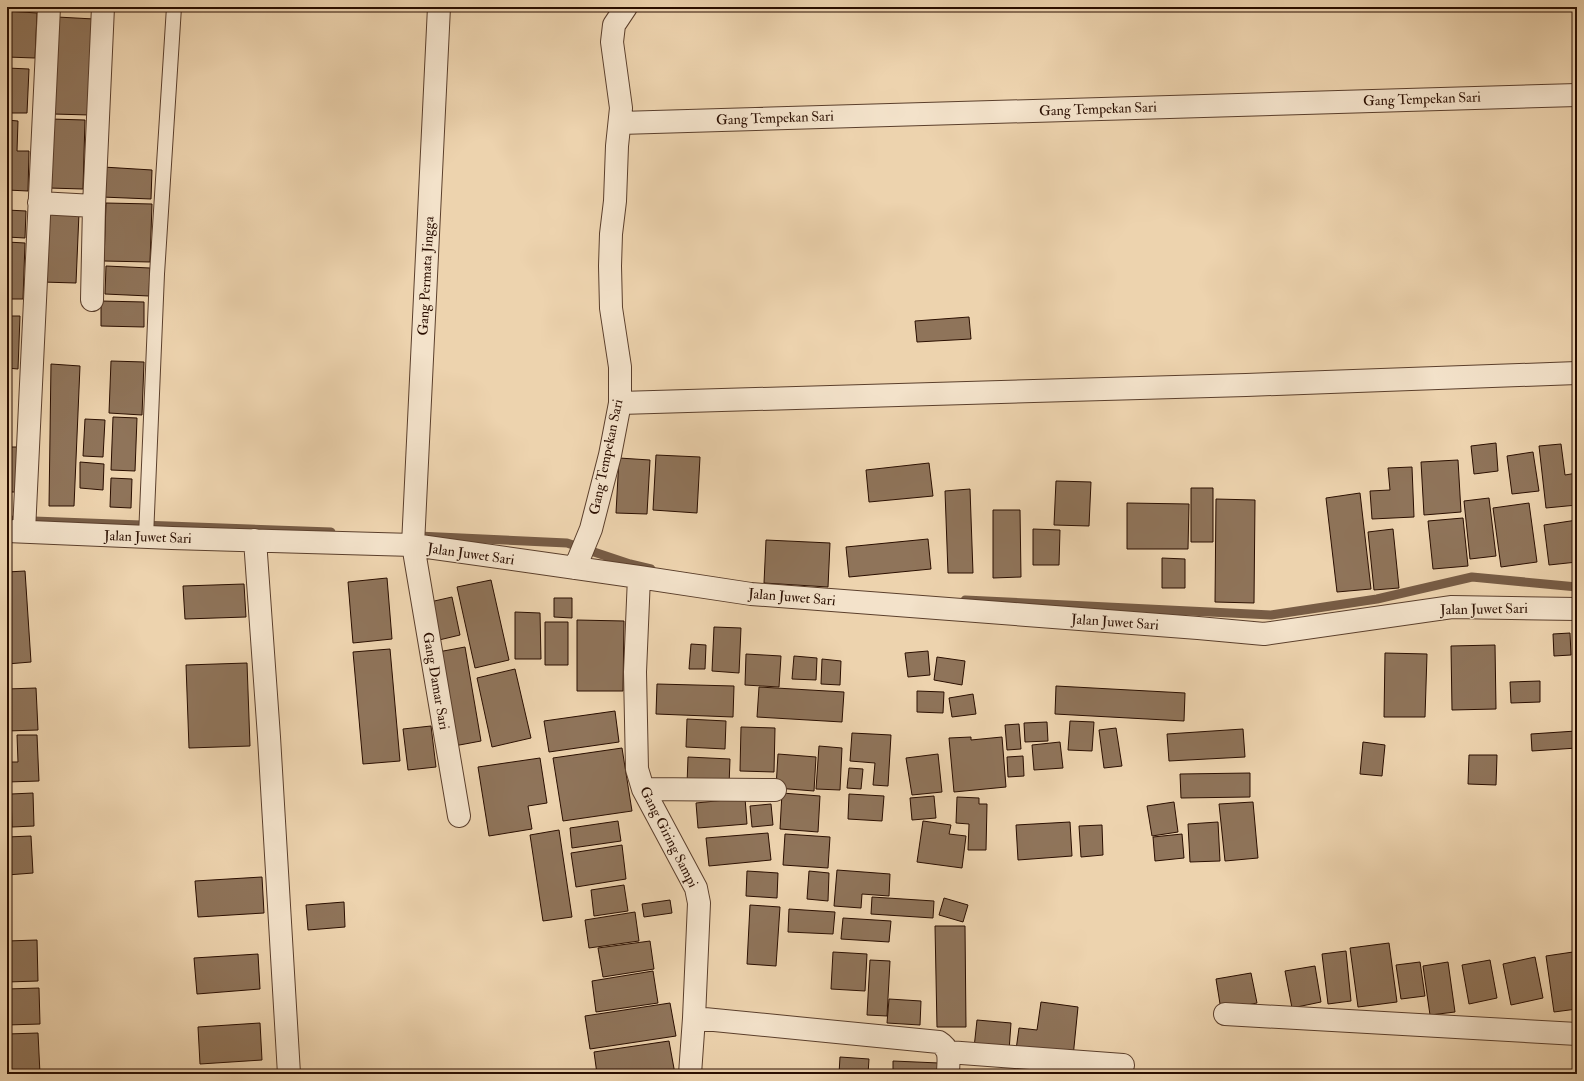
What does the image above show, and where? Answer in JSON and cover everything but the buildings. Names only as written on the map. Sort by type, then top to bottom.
[{"type":"street","points":[[20,525],[49,7]]},
{"type":"street","points":[[92,300],[94,206],[103,7]]},
{"type":"street","name":"Gang Permata Jingga","points":[[413,537],[439,7]]},
{"type":"street","name":"Gang Tempekan Sari","points":[[578,560],[591,529],[610,454],[620,403],[620,366],[611,308],[610,234],[615,201],[617,146],[621,108],[612,42],[614,25],[630,7]]},
{"type":"street","name":"Gang Tempekan Sari","points":[[620,122],[1577,95]]},
{"type":"street","points":[[39,203],[94,206]]},
{"type":"street","points":[[620,403],[1246,385],[1577,373]]},
{"type":"street","name":"Jalan Juwet Sari","points":[[20,525],[146,530],[254,540],[413,537],[578,560],[639,576],[751,594],[1264,634],[1452,607],[1577,609]]},
{"type":"street","name":"Gang Damar Sari","points":[[413,537],[460,816]]},
{"type":"street","points":[[254,540],[268,729],[289,1074]]},
{"type":"street","name":"Gang Giring Sampi","points":[[639,576],[635,672],[637,769],[643,789],[696,888],[699,903],[690,1074]]},
{"type":"street","points":[[643,789],[775,790]]},
{"type":"street","points":[[1225,1014],[1577,1034]]},
{"type":"street","points":[[694,1018],[939,1042],[945,1046],[948,1052],[948,1074]]},
{"type":"street","points":[[948,1052],[1123,1065]]},
{"type":"lane","points":[[146,530],[157,274],[174,7]]},
{"type":"waterway","points":[[7,520],[331,532]]},
{"type":"waterway","points":[[418,536],[567,543],[630,564],[651,569]]},
{"type":"waterway","points":[[965,600],[1271,615],[1377,599],[1472,577],[1577,587]]}]
